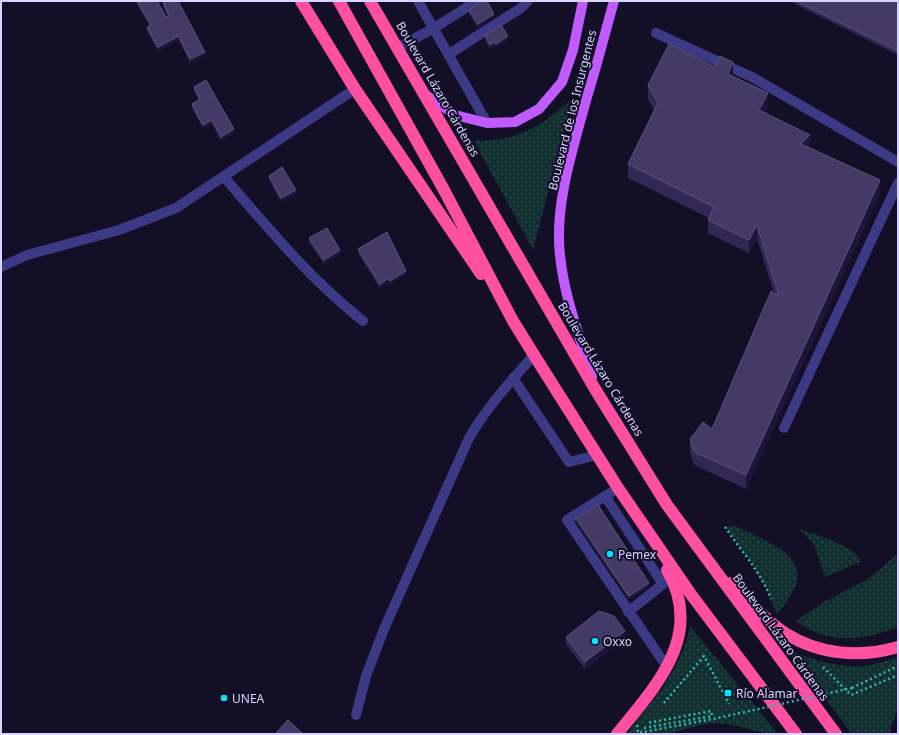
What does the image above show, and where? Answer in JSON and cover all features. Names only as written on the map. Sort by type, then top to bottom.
[{"type":"highway","points":[[301,1],[355,89],[513,322],[628,503],[690,593],[796,734]]},
{"type":"highway","points":[[339,1],[444,190],[513,322]]},
{"type":"highway","name":"Boulevard Lázaro Cárdenas","points":[[370,1],[426,95],[595,389],[667,505],[836,734]]},
{"type":"highway","points":[[617,734],[667,667],[680,635],[681,608],[669,573],[628,503]]},
{"type":"highway","points":[[667,505],[731,583],[784,633],[817,648],[830,651],[866,652],[898,646]]},
{"type":"main road","name":"Boulevard de los Insurgentes","points":[[426,95],[455,115],[487,123],[515,122],[540,109],[562,82],[573,50],[583,1]]},
{"type":"main road","name":"Boulevard de los Insurgentes","points":[[595,389],[566,288],[560,253],[559,231],[563,197],[575,143],[614,1]]},
{"type":"lane","points":[[418,1],[487,123]]},
{"type":"lane","points":[[398,48],[434,28],[477,1]]},
{"type":"lane","points":[[449,54],[522,3]]},
{"type":"lane","points":[[656,33],[752,77],[898,162]]},
{"type":"lane","points":[[1,267],[27,255],[119,230],[149,220],[176,208],[355,89]]},
{"type":"lane","points":[[224,177],[299,263],[332,296],[363,321]]},
{"type":"lane","points":[[784,428],[898,183]]},
{"type":"lane","points":[[356,715],[360,694],[376,651],[463,453],[482,416],[534,355]]},
{"type":"lane","points":[[513,378],[569,462],[597,455]]},
{"type":"lane","points":[[618,488],[567,520],[628,612],[667,667]]},
{"type":"lane","points":[[605,496],[663,584],[628,612]]},
{"type":"path","points":[[725,527],[751,562],[773,603]]},
{"type":"path","points":[[661,707],[704,656],[728,704]]},
{"type":"path","points":[[822,666],[851,695],[898,675]]},
{"type":"path","points":[[652,718],[647,723],[644,728],[712,716],[711,712],[690,715],[647,723],[637,725],[638,733],[718,718],[852,688],[898,666]]},
{"type":"green space","points":[[573,97],[533,250],[474,141],[504,138],[528,130],[551,117]]},
{"type":"green space","points":[[735,526],[776,546],[794,562],[797,571],[797,582],[791,595],[777,615],[768,592],[751,562],[725,527]]},
{"type":"green space","points":[[800,529],[845,547],[858,557],[860,562],[825,577],[814,544]]},
{"type":"green space","points":[[898,554],[898,627],[885,632],[859,638],[846,638],[820,634],[808,629],[796,621],[824,602],[868,579]]},
{"type":"green space","points":[[690,626],[778,734],[771,734],[733,725],[711,723],[663,734],[626,734],[656,696],[673,670],[686,642]]},
{"type":"green space","points":[[788,650],[816,660],[845,666],[865,666],[898,657],[898,709],[891,726],[890,734],[852,734]]},
{"type":"building","points":[[137,1],[157,1],[166,17],[169,15],[163,3],[167,1],[178,1],[205,52],[190,59],[179,36],[158,47],[147,27],[151,25]]},
{"type":"building","points":[[482,1],[487,1],[494,14],[478,24],[469,10]]},
{"type":"building","points":[[796,1],[898,1],[898,51]]},
{"type":"building","points":[[501,25],[508,36],[496,44],[495,42],[490,45],[485,35]]},
{"type":"building","points":[[669,44],[715,67],[720,56],[733,62],[728,74],[768,93],[759,110],[810,135],[801,144],[880,180],[746,475],[694,452],[690,439],[703,422],[712,429],[771,291],[779,296],[757,225],[749,240],[708,220],[714,207],[628,164],[658,103],[648,85]]},
{"type":"building","points":[[206,80],[234,129],[221,137],[212,120],[203,125],[192,104],[200,99],[194,87]]},
{"type":"building","points":[[282,167],[296,190],[281,198],[269,176]]},
{"type":"building","points":[[327,228],[340,250],[324,260],[309,238]]},
{"type":"building","points":[[387,232],[406,271],[390,281],[389,278],[380,284],[358,249]]},
{"type":"building","name":"Pemex","points":[[598,505],[649,583],[629,596],[576,518]]},
{"type":"building","name":"Oxxo","points":[[599,611],[614,616],[625,631],[585,662],[566,637]]},
{"type":"building","points":[[288,720],[303,734],[275,734]]},
{"type":"place","name":"Pemex","points":[[610,554]]},
{"type":"place","name":"Oxxo","points":[[595,641]]},
{"type":"place","name":"Río Alamar","points":[[728,693]]},
{"type":"place","name":"UNEA","points":[[224,698]]}]
